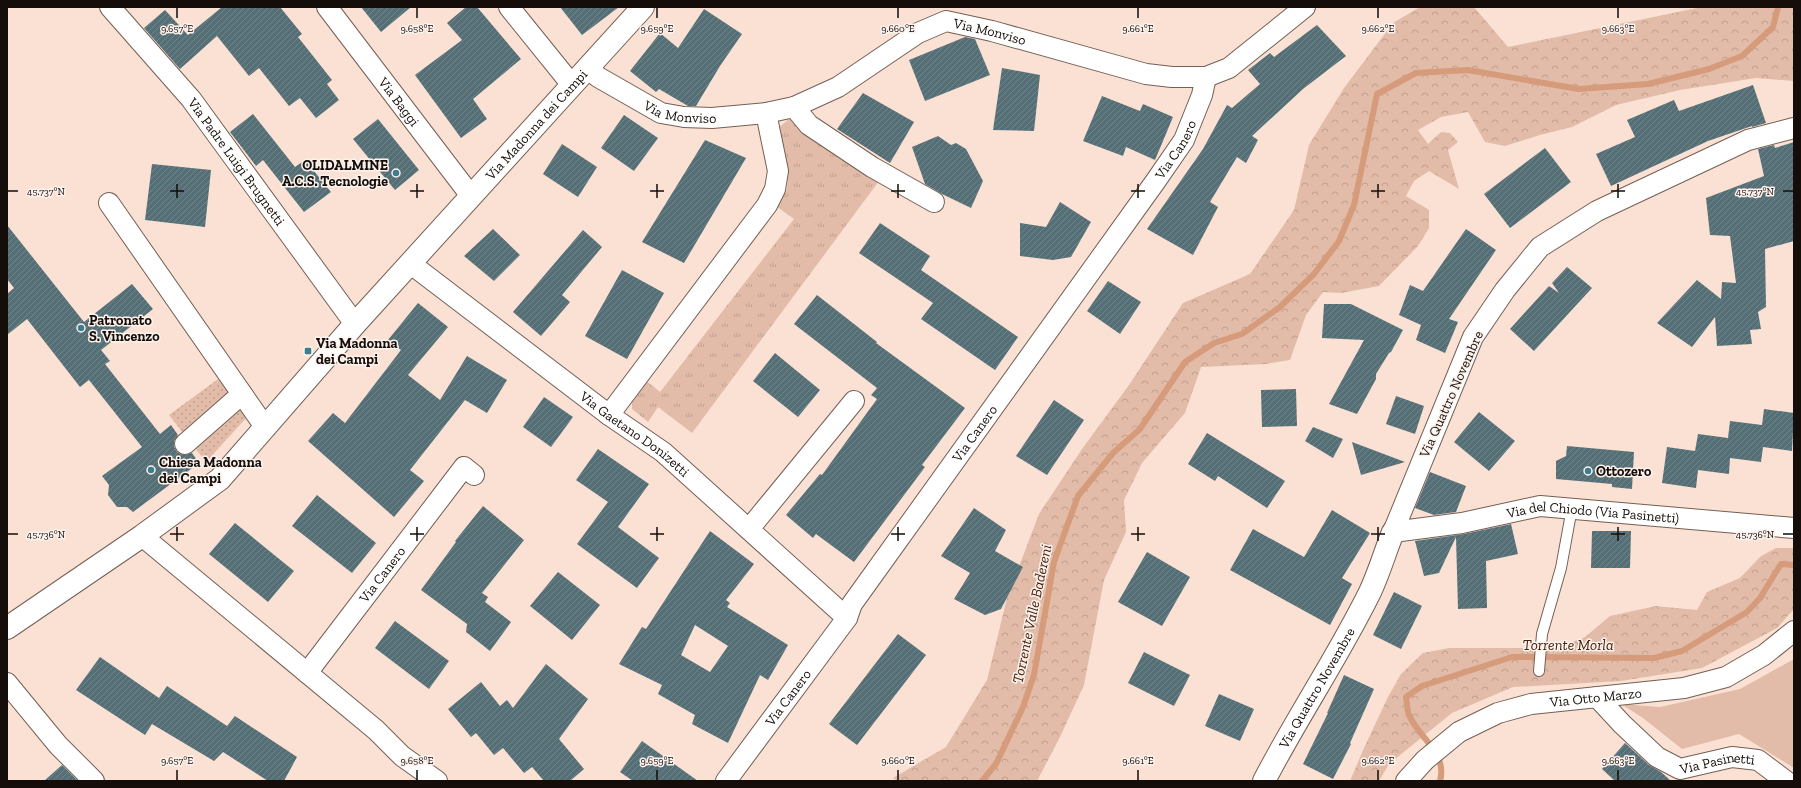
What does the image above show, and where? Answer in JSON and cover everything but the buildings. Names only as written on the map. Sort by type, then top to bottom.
[{"type":"street","name":"Via Padre Luigi Brugnetti","points":[[110,7],[191,99],[355,324]]},
{"type":"street","name":"Via Baggi","points":[[327,7],[471,196]]},
{"type":"street","points":[[509,7],[572,85]]},
{"type":"street","name":"Via Madonna dei Campi","points":[[7,628],[142,536],[220,479],[355,324],[643,7]]},
{"type":"street","name":"Via Monviso","points":[[588,69],[598,77],[661,113],[684,117],[712,118],[766,112],[794,107],[838,87],[918,33],[946,21],[999,33],[1146,74],[1172,77],[1206,76],[1228,68],[1305,7]]},
{"type":"street","name":"Via Canero","points":[[726,781],[847,618],[852,604],[1071,300],[1184,140],[1202,95],[1206,76]]},
{"type":"street","points":[[794,107],[809,125],[872,167],[934,202]]},
{"type":"street","points":[[609,415],[767,205],[775,189],[778,171],[766,112]]},
{"type":"street","name":"Via Quattro Novembre","points":[[1264,781],[1283,745],[1340,648],[1370,591],[1473,337],[1505,290],[1540,247],[1604,208],[1748,140],[1794,128]]},
{"type":"street","points":[[110,203],[265,427]]},
{"type":"street","name":"Via Gaetano Donizetti","points":[[411,264],[609,415],[663,452],[847,618]]},
{"type":"street","points":[[185,444],[242,394]]},
{"type":"street","points":[[749,529],[854,401]]},
{"type":"street","name":"Via Canero","points":[[307,673],[464,467],[474,475]]},
{"type":"street","name":"Via del Chiodo (Via Pasinetti)","points":[[1393,532],[1462,523],[1540,506],[1794,528]]},
{"type":"street","points":[[142,536],[376,730],[402,756],[438,781]]},
{"type":"street","name":"Via Otto Marzo","points":[[1406,781],[1426,760],[1459,732],[1498,713],[1531,704],[1684,688],[1726,677],[1764,655],[1794,631]]},
{"type":"street","points":[[7,683],[58,745],[94,781]]},
{"type":"street","name":"Via Pasinetti","points":[[1597,697],[1622,724],[1657,757],[1680,769],[1732,757],[1758,760],[1786,781]]},
{"type":"lane","points":[[1539,670],[1542,634],[1561,568],[1572,508]]},
{"type":"green space","points":[[1420,7],[1474,7],[1508,47],[1702,7],[1794,7],[1794,81],[1756,78],[1680,90],[1616,105],[1572,127],[1505,146],[1485,142],[1468,112],[1441,117],[1418,130],[1428,144],[1441,132],[1450,133],[1458,142],[1448,150],[1459,189],[1429,171],[1414,181],[1406,196],[1429,210],[1429,228],[1418,246],[1379,286],[1341,293],[1323,292],[1306,315],[1290,360],[1266,364],[1201,367],[1185,413],[1142,463],[1124,500],[1126,532],[1104,580],[1084,685],[1060,737],[1037,781],[898,781],[893,778],[946,747],[987,680],[1007,598],[1039,514],[1082,449],[1129,385],[1183,303],[1250,274],[1294,210],[1309,145],[1344,88],[1393,23]]},
{"type":"green space","points":[[789,119],[799,122],[882,177],[692,433],[658,407],[648,422],[632,409],[632,397],[644,379],[660,392],[794,219],[776,206],[787,189],[788,168],[777,129]]},
{"type":"green space","points":[[218,379],[248,416],[206,462],[169,415]]},
{"type":"green space","points":[[1776,548],[1794,548],[1794,609],[1777,628],[1702,668],[1621,681],[1513,687],[1452,713],[1389,764],[1379,781],[1350,781],[1388,697],[1401,674],[1423,653],[1449,648],[1558,648],[1585,637],[1610,616],[1656,606],[1697,610],[1707,592],[1740,578],[1761,556]]},
{"type":"green space","points":[[1794,659],[1794,768],[1739,734],[1682,749],[1643,718],[1621,704],[1660,707],[1740,689]]},
{"type":"waterway","name":"Torrente Valle Badereni","points":[[982,781],[996,764],[1023,707],[1034,675],[1054,562],[1078,496],[1113,453],[1140,429],[1185,362],[1214,343],[1242,334],[1280,307],[1314,274],[1339,241],[1354,205],[1377,94],[1416,73],[1468,70],[1579,89],[1648,84],[1709,69],[1742,56],[1773,27],[1778,7]]},
{"type":"waterway","name":"Torrente Morla","points":[[1440,781],[1440,762],[1431,746],[1413,723],[1408,711],[1406,697],[1422,686],[1512,657],[1654,658],[1682,651],[1747,612],[1760,598],[1781,564],[1794,565]]},
{"type":"place","name":"OLIDALMINE A.C.S. Tecnologie","points":[[396,173]]},
{"type":"place","name":"Patronato S. Vincenzo","points":[[81,328]]},
{"type":"place","name":"Via Madonna dei Campi","points":[[308,351]]},
{"type":"place","name":"Chiesa Madonna dei Campi","points":[[151,470]]},
{"type":"place","name":"Ottozero","points":[[1588,471]]}]
